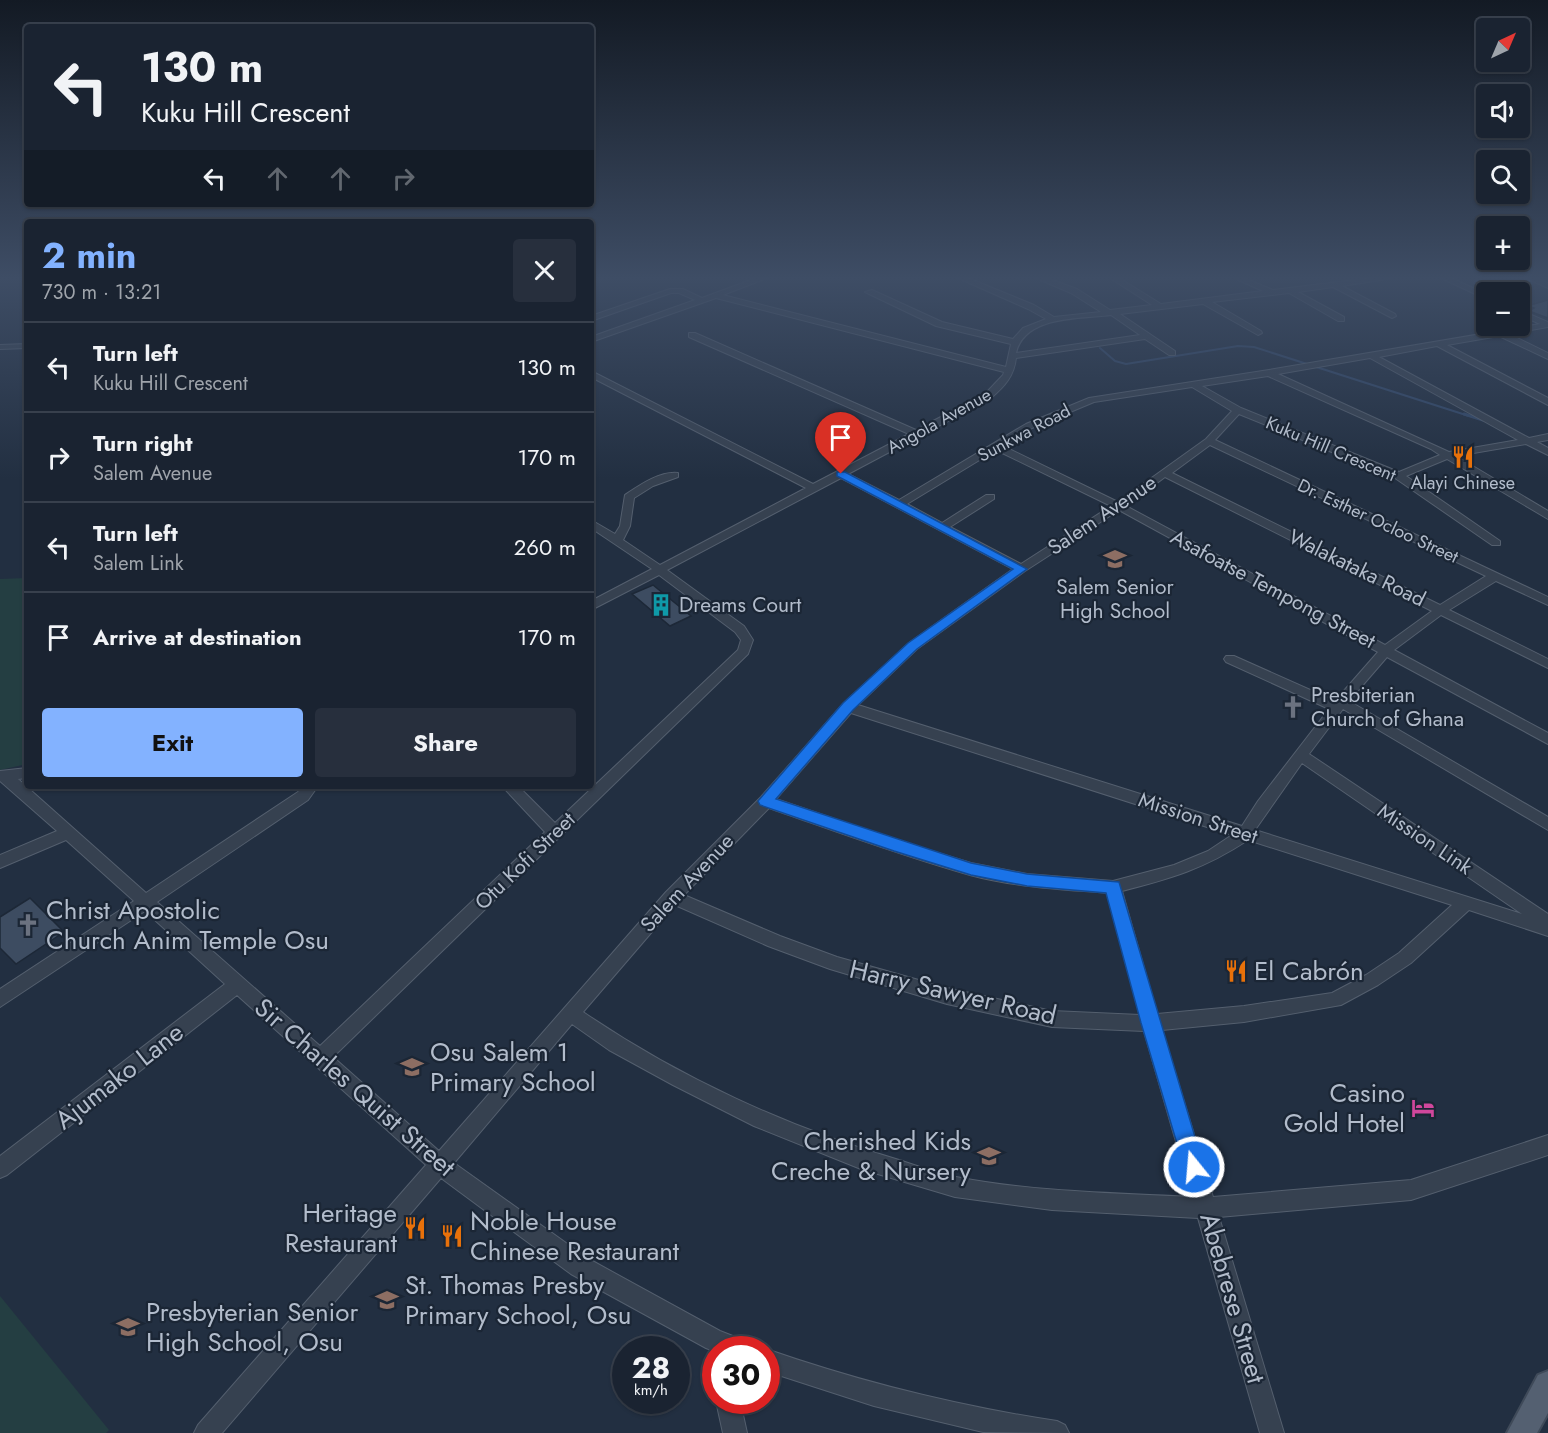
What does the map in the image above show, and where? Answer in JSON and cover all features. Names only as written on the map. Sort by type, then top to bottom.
[{"type":"main road","points":[[1534,1423],[1548,1385]]},
{"type":"street","points":[[714,345],[917,434]]},
{"type":"street","points":[[909,345],[1010,371]]},
{"type":"street","name":"Angola Avenue","points":[[594,604],[988,396],[1001,384],[1010,371],[1013,345]]},
{"type":"street","points":[[1011,356],[1087,345]]},
{"type":"street","points":[[1160,345],[1172,353]]},
{"type":"street","name":"Sunkwa Road","points":[[900,504],[1029,426],[1077,405],[1104,398],[1434,345]]},
{"type":"street","points":[[1442,345],[1548,402]]},
{"type":"street","points":[[1525,345],[1548,356]]},
{"type":"street","points":[[0,347],[24,346]]},
{"type":"street","points":[[1370,355],[1548,452]]},
{"type":"street","points":[[1269,373],[1448,455],[1548,516]]},
{"type":"street","points":[[594,376],[813,488]]},
{"type":"street","name":"Kuku Hill Crescent","points":[[1192,384],[1238,410],[1399,476],[1496,543]]},
{"type":"street","name":"Salem Avenue","points":[[206,1433],[672,897],[766,801],[848,707],[913,646],[1021,569],[1119,506],[1165,473],[1209,441],[1238,410]]},
{"type":"street","points":[[1399,476],[1448,455],[1548,437]]},
{"type":"street","name":"Dr. Esther Ocloo Street","points":[[1209,441],[1548,601]]},
{"type":"street","name":"Asafoatse Tempong Street","points":[[995,446],[1119,506],[1548,739]]},
{"type":"street","name":"Walakataka Road","points":[[1165,473],[1442,609],[1548,664]]},
{"type":"street","points":[[841,474],[1021,569]]},
{"type":"street","points":[[617,540],[625,526],[629,497],[649,484],[674,475]]},
{"type":"street","points":[[943,527],[990,497]]},
{"type":"street","name":"Otu Kofi Street","points":[[320,1058],[744,651],[747,640],[740,629],[594,525]]},
{"type":"street","points":[[766,801],[971,869],[1027,880],[1113,887],[1177,870],[1213,855],[1245,834],[1263,805],[1339,704],[1386,650],[1442,609],[1495,576]]},
{"type":"street","points":[[1230,659],[1339,704],[1548,824]]},
{"type":"street","name":"Mission Street","points":[[848,707],[1548,929]]},
{"type":"street","name":"Mission Link","points":[[1302,756],[1548,922]]},
{"type":"street","points":[[2,776],[24,773]]},
{"type":"street","name":"Sir Charles Quist Street","points":[[2,776],[439,1164],[579,1266],[702,1337]]},
{"type":"street","points":[[0,999],[303,796],[309,789]]},
{"type":"street","points":[[512,789],[554,832]]},
{"type":"street","points":[[0,862],[67,833]]},
{"type":"street","name":"Abebrese Street","points":[[1113,887],[1150,1023],[1207,1208],[1272,1433]]},
{"type":"street","name":"Harry Sawyer Road","points":[[672,897],[736,926],[815,956],[947,996],[1052,1019],[1150,1023],[1245,1014],[1335,1000],[1406,958],[1466,903]]},
{"type":"street","name":"Ajumako Lane","points":[[0,1168],[238,984]]},
{"type":"street","points":[[570,1013],[615,1044],[761,1119],[861,1159],[954,1187],[1052,1200],[1207,1208],[1411,1190],[1548,1145]]},
{"type":"street","points":[[780,1365],[826,1382],[993,1424],[1057,1433]]},
{"type":"street","points":[[731,1414],[735,1433]]},
{"type":"green space","points":[[24,578],[24,765],[0,770],[0,579]]},
{"type":"green space","points":[[0,1296],[109,1430],[106,1433],[0,1433]]},
{"type":"building","name":"Dreams Court","points":[[653,585],[691,616],[670,626],[632,594]]},
{"type":"building","name":"Christ Apostolic Church Anim Temple Osu","points":[[30,898],[64,932],[16,964],[0,948],[0,917]]},
{"type":"waterway","points":[[1100,348],[1115,361],[1126,364],[1238,346],[1254,347],[1469,416]]},
{"type":"waterway","points":[[1464,414],[1483,420]]},
{"type":"place","name":"Alayi Chinese","points":[[1463,457]]},
{"type":"place","name":"Salem Senior High School","points":[[1115,559]]},
{"type":"place","name":"Dreams Court","points":[[661,605]]},
{"type":"place","name":"Presbiterian Church of Ghana","points":[[1293,707]]},
{"type":"place","name":"Christ Apostolic Church Anim Temple Osu","points":[[28,925]]},
{"type":"place","name":"El Cabrón","points":[[1236,971]]},
{"type":"place","name":"Osu Salem 1 Primary School","points":[[412,1067]]},
{"type":"place","name":"Casino Gold Hotel","points":[[1423,1108]]},
{"type":"place","name":"Cherished Kids Creche & Nursery","points":[[989,1156]]},
{"type":"place","name":"Heritage Restaurant","points":[[415,1228]]},
{"type":"place","name":"Noble House Chinese Restaurant","points":[[452,1236]]},
{"type":"place","name":"St. Thomas Presby Primary School, Osu","points":[[387,1300]]},
{"type":"place","name":"Presbyterian Senior High School, Osu","points":[[128,1327]]},
{"type":"route","points":[[841,474],[1021,569],[913,646],[848,707],[766,801],[971,869],[1027,880],[1113,887],[1150,1023],[1194,1167]]}]
